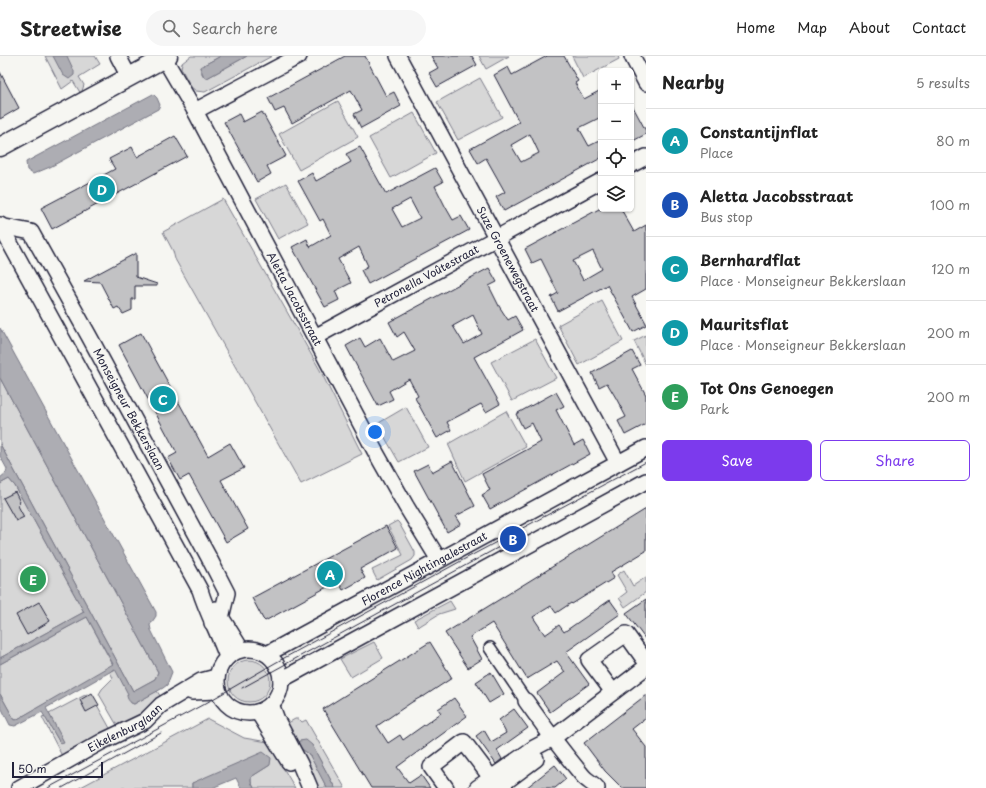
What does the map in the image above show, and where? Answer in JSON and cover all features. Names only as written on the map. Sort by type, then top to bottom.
[{"type":"street","points":[[118,56],[128,77]]},
{"type":"street","points":[[195,111],[299,56]]},
{"type":"street","name":"Suze Groenewegstraat","points":[[398,56],[618,463]]},
{"type":"street","points":[[632,56],[646,83]]},
{"type":"street","points":[[0,147],[166,57]]},
{"type":"street","name":"Aletta Jacobsstraat","points":[[166,57],[378,456],[439,560]]},
{"type":"street","points":[[634,163],[646,157]]},
{"type":"street","name":"Petronella Voûtestraat","points":[[315,337],[598,183]]},
{"type":"street","name":"Monseigneur Bekkerslaan","points":[[0,226],[200,590],[205,608],[217,620],[241,650]]},
{"type":"street","name":"Monseigneur Bekkerslaan","points":[[0,226],[31,232],[208,556],[227,594],[217,620],[227,657]]},
{"type":"street","name":"Florence Nightingalestraat","points":[[266,654],[646,448]]},
{"type":"street","points":[[281,680],[646,481]]},
{"type":"street","points":[[612,692],[589,660],[626,634],[646,662]]},
{"type":"street","points":[[490,648],[553,738],[584,778],[593,783],[597,788]]},
{"type":"street","points":[[250,649],[259,650],[266,654],[275,663],[279,669],[281,680],[280,689],[276,697],[264,708],[248,713],[238,711],[225,703],[217,684],[222,663],[227,657],[234,652],[250,649]]},
{"type":"street","points":[[477,788],[496,784],[534,748],[553,738],[646,667]]},
{"type":"street","name":"Eikelenburglaan","points":[[19,788],[103,741],[145,721],[161,705],[201,681],[217,684]]},
{"type":"street","points":[[264,708],[277,720],[300,764],[309,788]]},
{"type":"street","points":[[446,788],[431,767],[464,742],[496,784]]},
{"type":"shaded area","points":[[45,56],[95,56],[100,64],[79,77],[84,85],[81,94],[73,81],[62,89]]},
{"type":"shaded area","points":[[53,56],[67,56],[74,71],[74,75],[69,79],[63,75]]},
{"type":"shaded area","points":[[191,56],[221,56],[200,67],[204,77],[207,78],[247,56],[272,56],[205,92],[196,91],[191,87],[181,68],[182,63]]},
{"type":"shaded area","points":[[221,56],[247,56],[207,78],[204,77],[200,67]]},
{"type":"shaded area","points":[[479,56],[509,56],[486,69]]},
{"type":"shaded area","points":[[572,56],[618,56],[619,59],[602,68],[598,68],[598,70],[583,78]]},
{"type":"shaded area","points":[[480,78],[502,117],[458,140],[437,102]]},
{"type":"shaded area","points":[[153,94],[157,98],[160,105],[158,109],[50,167],[33,174],[27,170],[26,162]]},
{"type":"shaded area","points":[[338,101],[358,137],[299,170],[279,134]]},
{"type":"shaded area","points":[[414,113],[436,153],[391,178],[369,138]]},
{"type":"shaded area","points":[[286,183],[308,223],[278,239],[256,199]]},
{"type":"shaded area","points":[[223,199],[320,370],[362,454],[301,484],[175,259],[173,251],[163,232]]},
{"type":"shaded area","points":[[602,301],[623,341],[579,365],[558,325]]},
{"type":"shaded area","points":[[0,328],[156,612],[156,616],[150,625],[151,630],[172,672],[167,685],[134,704],[128,699],[128,694],[115,669],[46,708],[64,742],[60,743],[42,712],[15,726],[10,725],[0,705],[0,694],[16,720],[113,664],[87,617],[0,664],[0,658],[84,612],[15,486],[9,479],[0,484],[0,478],[6,473],[7,469],[0,456],[0,444],[133,691],[155,679],[158,672],[0,378]]},
{"type":"shaded area","points":[[646,335],[646,365],[634,341]]},
{"type":"shaded area","points":[[535,339],[556,378],[512,401],[491,362]]},
{"type":"shaded area","points":[[0,378],[158,672],[155,679],[133,691],[0,444]]},
{"type":"shaded area","points":[[406,407],[428,447],[399,462],[377,424]]},
{"type":"shaded area","points":[[506,411],[526,447],[465,481],[448,444]]},
{"type":"shaded area","points":[[9,479],[15,486],[84,612],[0,658],[0,484]]},
{"type":"shaded area","points":[[397,521],[415,552],[415,556],[412,560],[377,580],[372,570],[403,555],[388,526]]},
{"type":"shaded area","points":[[624,570],[633,586],[646,577],[646,592],[625,607],[619,598],[627,592],[617,575]]},
{"type":"shaded area","points":[[450,601],[455,609],[439,614],[418,627],[414,620]]},
{"type":"shaded area","points":[[87,617],[113,665],[16,720],[14,719],[0,694],[0,664]]},
{"type":"shaded area","points":[[374,642],[383,658],[351,677],[340,659]]},
{"type":"shaded area","points":[[249,660],[264,666],[270,681],[264,696],[249,702],[234,696],[228,681],[234,666]]},
{"type":"shaded area","points":[[116,669],[129,694],[131,703],[134,704],[157,691],[162,699],[146,712],[118,727],[99,694],[113,678],[110,672]]},
{"type":"shaded area","points":[[87,694],[92,696],[111,730],[62,756],[42,717],[45,716],[60,743],[63,741],[49,714]]},
{"type":"shaded area","points":[[208,719],[244,738],[268,742],[295,788],[254,788],[251,782],[251,777],[270,765],[192,783],[192,788],[79,788]]},
{"type":"shaded area","points":[[295,719],[299,719],[302,722],[306,720],[345,788],[335,788],[312,745],[303,750],[309,753],[327,788],[315,788],[286,727],[288,723]]},
{"type":"shaded area","points":[[306,740],[312,745],[335,788],[327,788],[309,754],[297,743],[299,741]]},
{"type":"shaded area","points":[[263,752],[271,758],[270,765],[251,777],[251,782],[254,788],[241,788],[236,778],[212,788],[192,788],[192,783]]},
{"type":"building","points":[[345,56],[365,56],[386,96],[394,92],[401,106],[361,128],[354,114],[362,110],[351,90],[292,123],[284,108],[275,112],[268,98]]},
{"type":"building","points":[[431,56],[472,56],[477,65],[437,87],[429,73],[438,68]]},
{"type":"building","points":[[547,56],[564,56],[578,81],[575,83],[584,99],[598,92],[598,118],[579,128],[589,146],[598,142],[598,160],[504,211],[496,197],[505,192],[486,158],[478,163],[470,149],[519,122],[494,75],[508,67],[512,75]],"holes":[[[530,134],[539,153],[521,162],[511,145]]]},
{"type":"building","points":[[0,72],[19,108],[0,119]]},
{"type":"building","points":[[634,109],[646,131],[646,134],[634,140]]},
{"type":"building","points":[[262,112],[286,156],[267,166],[271,174],[257,182],[224,122],[239,114],[243,122]]},
{"type":"building","points":[[175,136],[187,156],[52,229],[41,208],[115,169],[109,159],[132,147],[137,157]]},
{"type":"building","points":[[360,147],[386,194],[435,168],[443,182],[435,186],[445,206],[453,220],[461,216],[469,230],[368,284],[361,270],[368,266],[359,247],[338,259],[351,283],[335,291],[339,300],[325,307],[292,247],[307,239],[310,247],[331,235],[323,219],[320,221],[298,181],[312,173],[316,181],[351,162],[346,154]],"holes":[[[410,199],[420,218],[402,227],[392,209]]]},
{"type":"building","points":[[598,210],[598,212],[623,212],[634,232],[646,225],[646,289],[632,297],[646,325],[633,332],[607,285],[558,311],[551,297],[558,293],[541,259],[532,263],[525,249]],"holes":[[[593,251],[602,269],[583,280],[573,261]]]},
{"type":"building","points":[[136,253],[136,277],[157,284],[157,286],[135,286],[135,299],[132,299],[132,310],[123,314],[118,307],[114,309],[100,282],[84,281]]},
{"type":"building","points":[[489,268],[497,282],[489,286],[499,306],[508,320],[515,316],[523,330],[474,357],[500,404],[486,412],[481,404],[447,422],[451,430],[437,438],[415,398],[418,396],[409,379],[389,391],[393,399],[378,406],[346,346],[360,338],[365,347],[380,338],[393,362],[415,351],[404,332],[397,337],[389,322]],"holes":[[[473,315],[482,334],[464,344],[453,326]]]},
{"type":"building","points":[[141,333],[208,456],[230,443],[244,468],[221,480],[248,529],[226,542],[189,475],[180,480],[168,458],[177,453],[119,345]]},
{"type":"building","points":[[632,351],[640,365],[632,369],[646,395],[646,424],[625,435],[618,421],[626,417],[616,398],[607,383],[599,387],[592,373]]},
{"type":"building","points":[[556,392],[564,406],[556,410],[574,445],[583,440],[590,454],[490,509],[482,495],[490,490],[482,474],[541,442],[532,423],[523,428],[516,414]]},
{"type":"building","points":[[452,461],[475,506],[456,516],[461,524],[447,532],[414,471],[428,464],[432,472]]},
{"type":"building","points":[[15,492],[20,502],[17,504],[24,517],[16,521],[3,498]]},
{"type":"building","points":[[646,509],[646,551],[611,572],[614,578],[572,604],[571,603],[556,613],[551,606],[533,617],[545,635],[559,625],[564,632],[610,600],[620,614],[566,652],[589,684],[550,712],[537,693],[565,672],[557,661],[527,679],[492,623],[470,637],[482,659],[468,668],[445,633]]},
{"type":"building","points":[[386,526],[398,548],[360,569],[365,578],[343,590],[338,581],[265,621],[263,619],[252,598]]},
{"type":"building","points":[[646,599],[646,640],[626,613]]},
{"type":"building","points":[[39,602],[50,621],[27,635],[16,615]]},
{"type":"building","points":[[430,642],[452,678],[423,697],[412,702],[377,726],[388,743],[400,735],[403,740],[441,713],[438,709],[454,698],[467,716],[397,767],[409,783],[421,775],[430,788],[371,788],[323,709]]},
{"type":"building","points":[[491,672],[504,694],[489,703],[476,682]]},
{"type":"building","points":[[92,693],[99,705],[86,712],[80,700]]},
{"type":"building","points":[[646,695],[646,718],[632,729],[646,747],[646,788],[622,788],[605,771],[584,743]]},
{"type":"building","points":[[514,709],[528,728],[497,750],[502,759],[496,764],[476,736],[484,730],[491,742],[506,733],[499,720]]},
{"type":"building","points":[[555,765],[566,779],[555,788],[526,788]]},
{"type":"tram line","points":[[48,788],[206,703],[275,663],[461,561],[646,462]]},
{"type":"tram line","points":[[242,688],[521,535]]},
{"type":"tram line","points":[[62,788],[161,733]]},
{"type":"place","name":"Mauritsflat","points":[[102,189]]},
{"type":"place","name":"Bernhardflat","points":[[163,399]]},
{"type":"place","name":"Aletta Jacobsstraat","points":[[513,539]]},
{"type":"place","name":"Constantijnflat","points":[[330,574]]},
{"type":"place","name":"Tot Ons Genoegen","points":[[33,579]]}]
